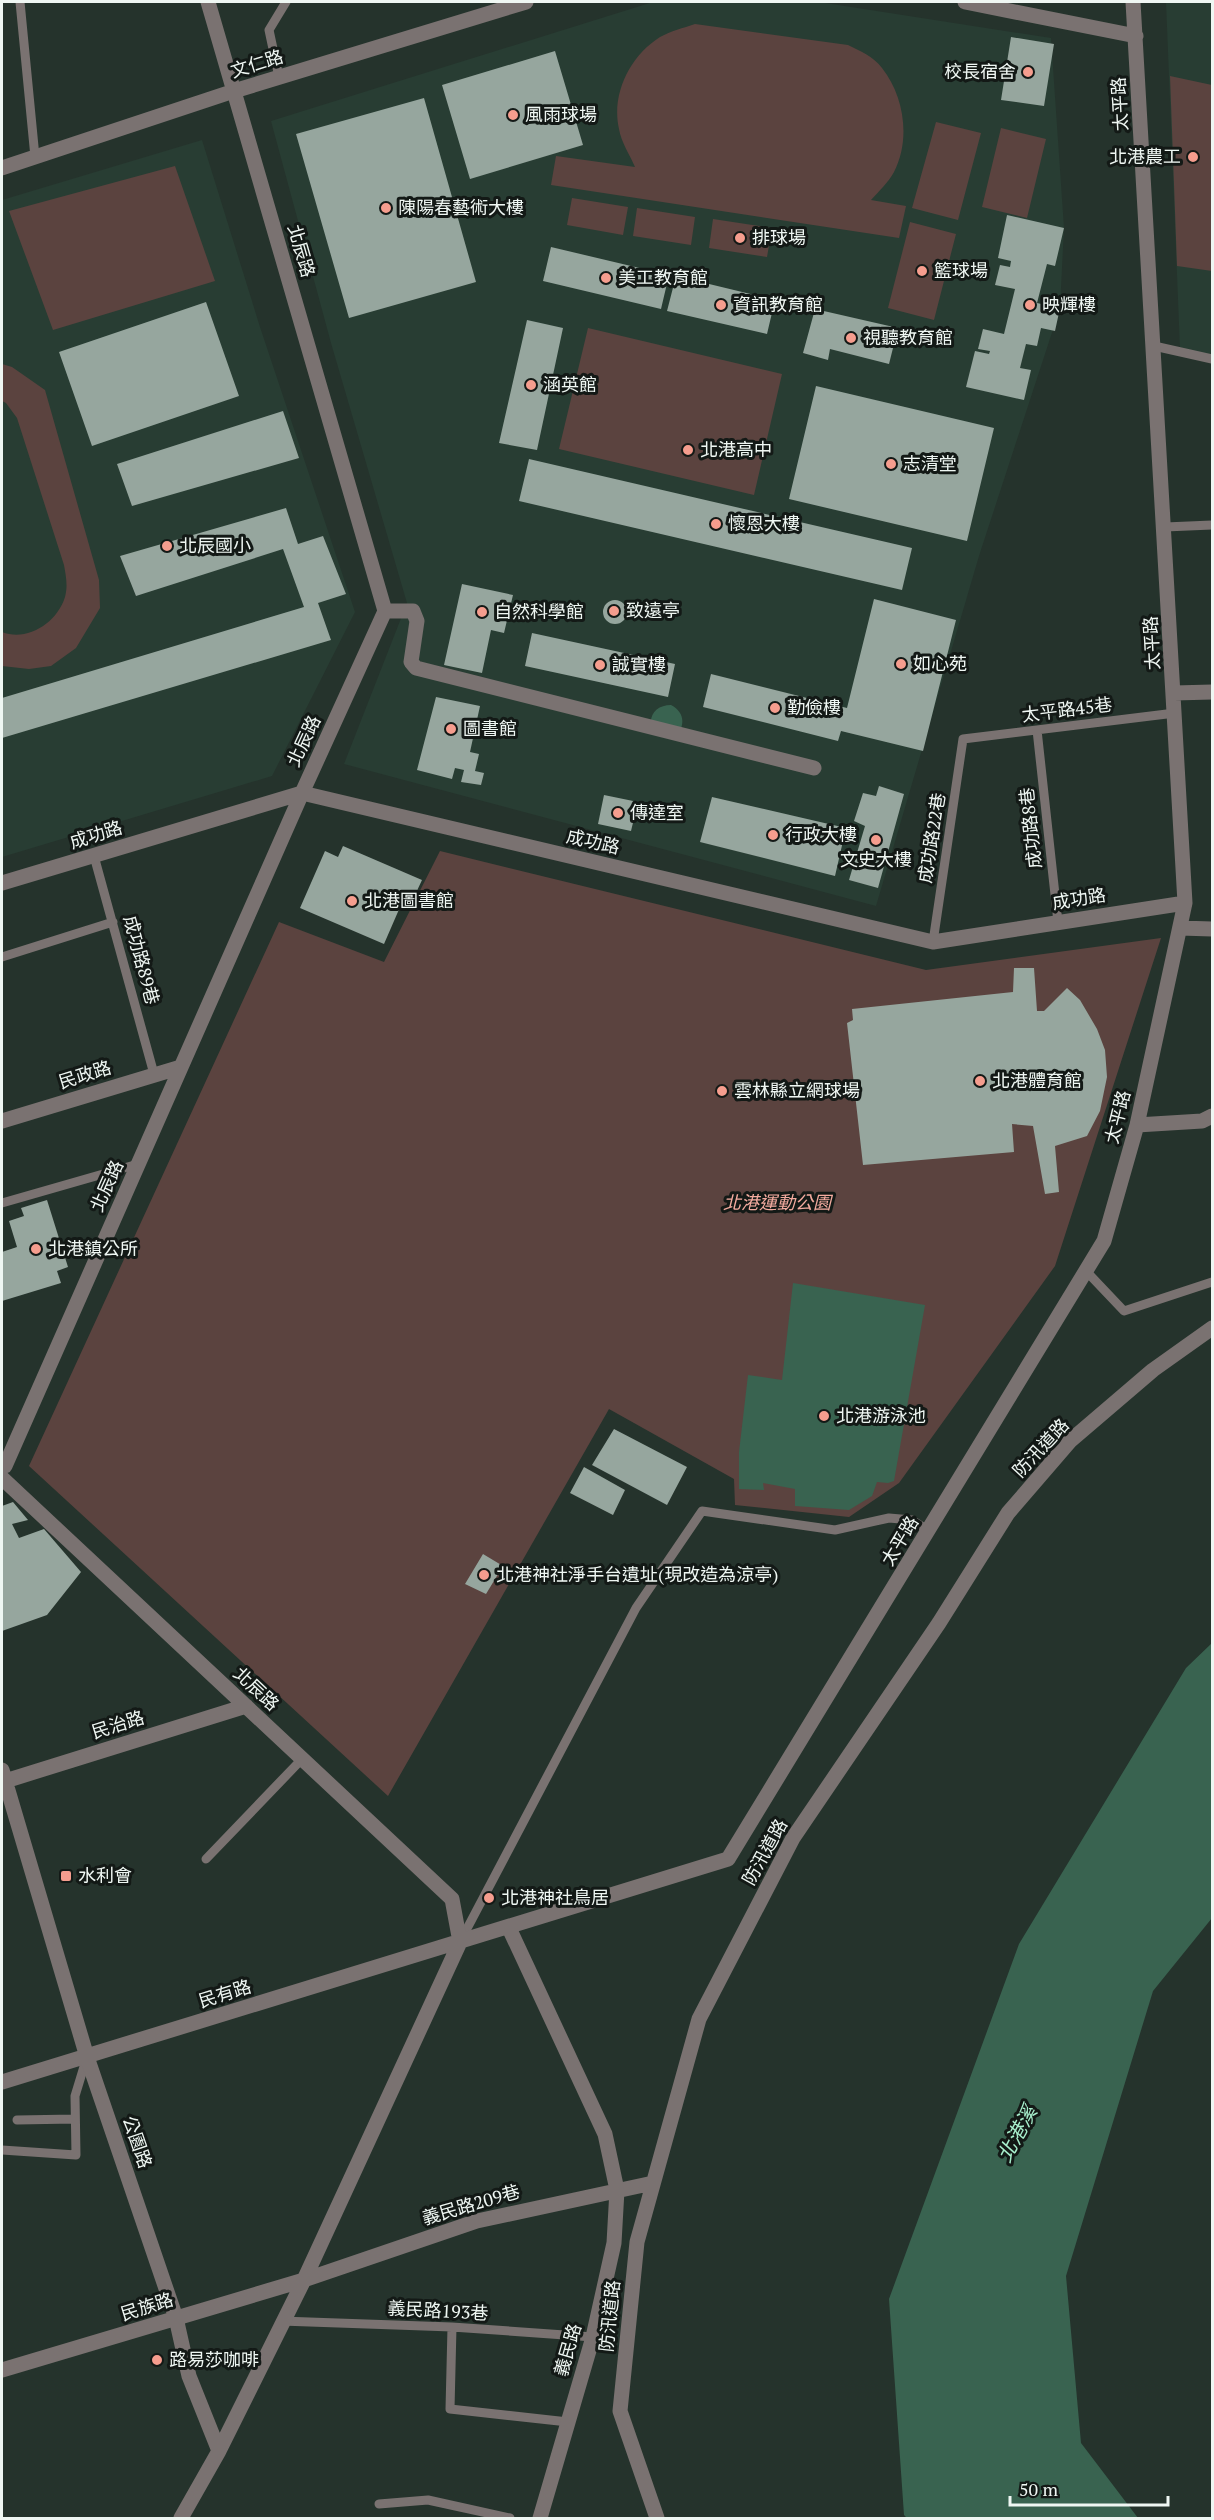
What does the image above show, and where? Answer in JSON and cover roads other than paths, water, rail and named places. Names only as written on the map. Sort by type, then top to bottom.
[{"type":"street","name":"北辰路","points":[[2,1467],[5,1466],[302,793],[386,611],[208,2]]},
{"type":"street","name":"文仁路","points":[[2,168],[234,91],[526,2]]},
{"type":"street","points":[[965,2],[1136,36]]},
{"type":"street","name":"太平路","points":[[460,1942],[728,1859],[1104,1241],[1137,1125],[1185,903],[1133,2]]},
{"type":"street","points":[[386,611],[413,610],[417,621],[411,662],[416,668],[814,768]]},
{"type":"street","points":[[1174,693],[1212,692]]},
{"type":"street","name":"成功路","points":[[2,884],[302,793],[933,942],[1185,903]]},
{"type":"street","points":[[1180,928],[1212,929]]},
{"type":"street","name":"民政路","points":[[2,1121],[181,1067]]},
{"type":"street","points":[[1137,1125],[1202,1121],[1212,1116]]},
{"type":"street","name":"防汛道路","points":[[657,2518],[620,2411],[637,2242],[699,2019],[793,1839],[939,1623],[1008,1514],[1070,1442],[1153,1371],[1212,1328]]},
{"type":"street","name":"北辰路","points":[[2,1478],[452,1899],[460,1942]]},
{"type":"street","name":"民治路","points":[[3,1778],[246,1706]]},
{"type":"street","name":"公園路","points":[[3,1778],[87,2057],[176,2318],[189,2376],[219,2451]]},
{"type":"street","name":"義民路","points":[[509,1928],[605,2133],[617,2190],[614,2243],[593,2337],[540,2518]]},
{"type":"street","points":[[180,2517],[219,2451],[281,2321],[304,2280],[460,1942]]},
{"type":"street","name":"民有路","points":[[2,2082],[460,1942]]},
{"type":"street","name":"義民路209巷","points":[[304,2280],[477,2221],[653,2183]]},
{"type":"street","name":"民族路","points":[[2,2370],[304,2280]]},
{"type":"lane","points":[[20,2],[35,157]]},
{"type":"lane","points":[[279,77],[269,30],[286,2]]},
{"type":"lane","points":[[1154,346],[1212,359]]},
{"type":"lane","points":[[1165,527],[1212,525]]},
{"type":"lane","name":"太平路45巷","points":[[963,739],[1175,713]]},
{"type":"lane","name":"成功路8巷","points":[[1037,730],[1058,922]]},
{"type":"lane","name":"成功路22巷","points":[[933,942],[963,739]]},
{"type":"lane","name":"成功路89巷","points":[[94,856],[154,1074]]},
{"type":"lane","points":[[2,957],[113,922]]},
{"type":"lane","points":[[2,1203],[138,1164]]},
{"type":"lane","points":[[1086,1271],[1124,1311],[1212,1282]]},
{"type":"lane","points":[[460,1942],[636,1608],[702,1511],[835,1530],[889,1518],[912,1520],[929,1531]]},
{"type":"lane","points":[[206,1859],[302,1759]]},
{"type":"lane","points":[[2,2150],[76,2155],[75,2096],[87,2057]]},
{"type":"lane","points":[[17,2120],[74,2119]]},
{"type":"lane","name":"義民路193巷","points":[[281,2321],[452,2327],[593,2337]]},
{"type":"lane","points":[[452,2327],[450,2409],[568,2422]]},
{"type":"lane","points":[[380,2504],[428,2500],[510,2518]]},
{"type":"water","points":[[671,705],[682,716],[680,731],[651,724],[656,710]]},
{"type":"water","name":"北港游泳池","points":[[793,1283],[925,1305],[894,1481],[877,1482],[872,1496],[849,1510],[795,1506],[795,1489],[763,1483],[764,1490],[739,1489],[739,1452],[748,1375],[782,1380]]},
{"type":"water","name":"北港溪","points":[[1212,1643],[1212,1918],[1153,1991],[1066,2276],[1081,2443],[1138,2518],[907,2518],[904,2515],[889,2299],[1019,1944],[1186,1668]]},
{"type":"place","name":"校長宿舍","points":[[1028,72]]},
{"type":"place","name":"風雨球場","points":[[513,115]]},
{"type":"place","name":"北港農工","points":[[1193,157]]},
{"type":"place","name":"陳陽春藝術大樓","points":[[386,208]]},
{"type":"place","name":"排球場","points":[[740,238]]},
{"type":"place","name":"籃球場","points":[[922,271]]},
{"type":"place","name":"美工教育館","points":[[606,278]]},
{"type":"place","name":"資訊教育館","points":[[721,305]]},
{"type":"place","name":"映輝樓","points":[[1030,305]]},
{"type":"place","name":"視聽教育館","points":[[851,338]]},
{"type":"place","name":"涵英館","points":[[531,385]]},
{"type":"place","name":"北港高中","points":[[688,450]]},
{"type":"place","name":"志清堂","points":[[891,464]]},
{"type":"place","name":"懷恩大樓","points":[[716,524]]},
{"type":"place","name":"北辰國小","points":[[167,546]]},
{"type":"place","name":"致遠亭","points":[[614,611]]},
{"type":"place","name":"自然科學館","points":[[482,612]]},
{"type":"place","name":"如心苑","points":[[901,664]]},
{"type":"place","name":"誠實樓","points":[[600,665]]},
{"type":"place","name":"勤儉樓","points":[[775,708]]},
{"type":"place","name":"圖書館","points":[[451,729]]},
{"type":"place","name":"傳達室","points":[[618,813]]},
{"type":"place","name":"行政大樓","points":[[773,835]]},
{"type":"place","name":"文史大樓","points":[[876,840]]},
{"type":"place","name":"北港圖書館","points":[[352,901]]},
{"type":"place","name":"北港體育館","points":[[980,1081]]},
{"type":"place","name":"雲林縣立網球場","points":[[722,1091]]},
{"type":"place","name":"北港鎮公所","points":[[36,1249]]},
{"type":"place","name":"北港游泳池","points":[[824,1416]]},
{"type":"place","name":"北港神社淨手台遺址(現改造為涼亭)","points":[[484,1575]]},
{"type":"place","name":"水利會","points":[[66,1876]]},
{"type":"place","name":"北港神社鳥居","points":[[489,1898]]},
{"type":"place","name":"路易莎咖啡","points":[[157,2360]]},
{"type":"park label","name":"北港運動公園","points":[[777,1203]]}]
